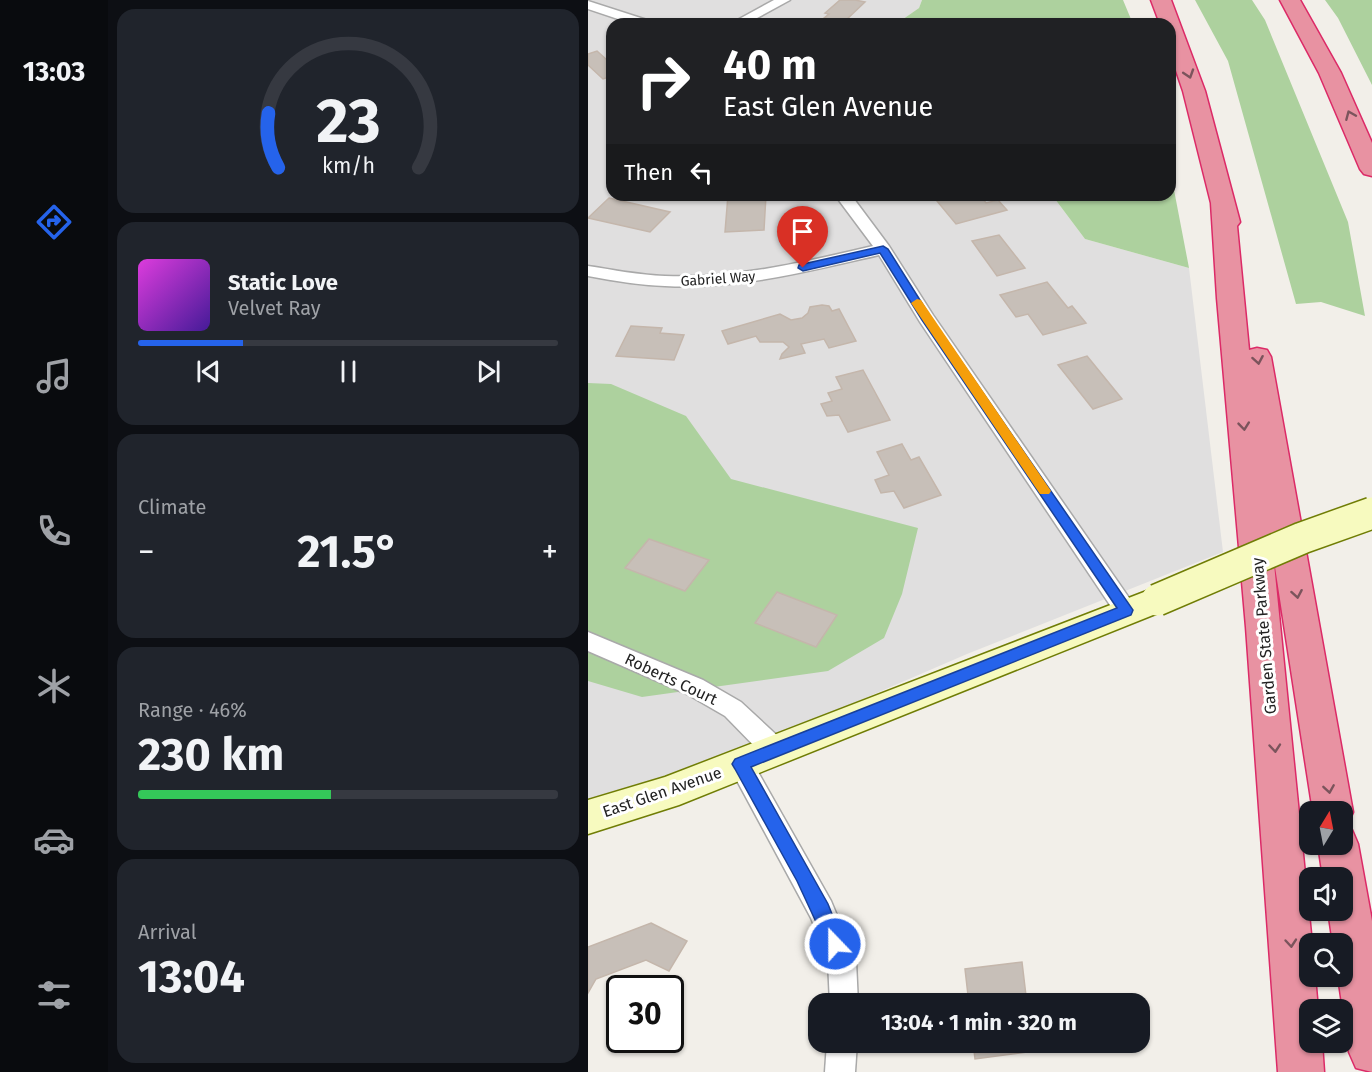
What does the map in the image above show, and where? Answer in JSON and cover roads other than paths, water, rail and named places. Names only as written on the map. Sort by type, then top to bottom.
[{"type":"highway","name":"Garden State Parkway","points":[[1161,0],[1168,18]]},
{"type":"highway","points":[[1290,0],[1330,73],[1372,169]]},
{"type":"highway","name":"Garden State Parkway","points":[[1176,41],[1194,91],[1247,301],[1331,801]]},
{"type":"highway","name":"Garden State Parkway","points":[[1223,201],[1230,298],[1266,650],[1301,1072]]},
{"type":"highway","points":[[1340,855],[1372,1052]]},
{"type":"street","points":[[748,18],[784,0]]},
{"type":"street","points":[[588,5],[628,18]]},
{"type":"street","points":[[847,201],[883,249],[933,328],[1126,610]]},
{"type":"street","name":"Gabriel Way","points":[[588,271],[647,280],[715,282],[783,272],[883,249]]},
{"type":"street","name":"East Glen Avenue","points":[[588,817],[666,793],[1126,610],[1157,600],[1302,538],[1372,513]]},
{"type":"street","name":"Roberts Court","points":[[588,641],[695,687],[733,709],[774,749]]},
{"type":"street","points":[[740,764],[822,910],[842,961],[843,993]]},
{"type":"street","points":[[840,1072],[841,1053]]}]
